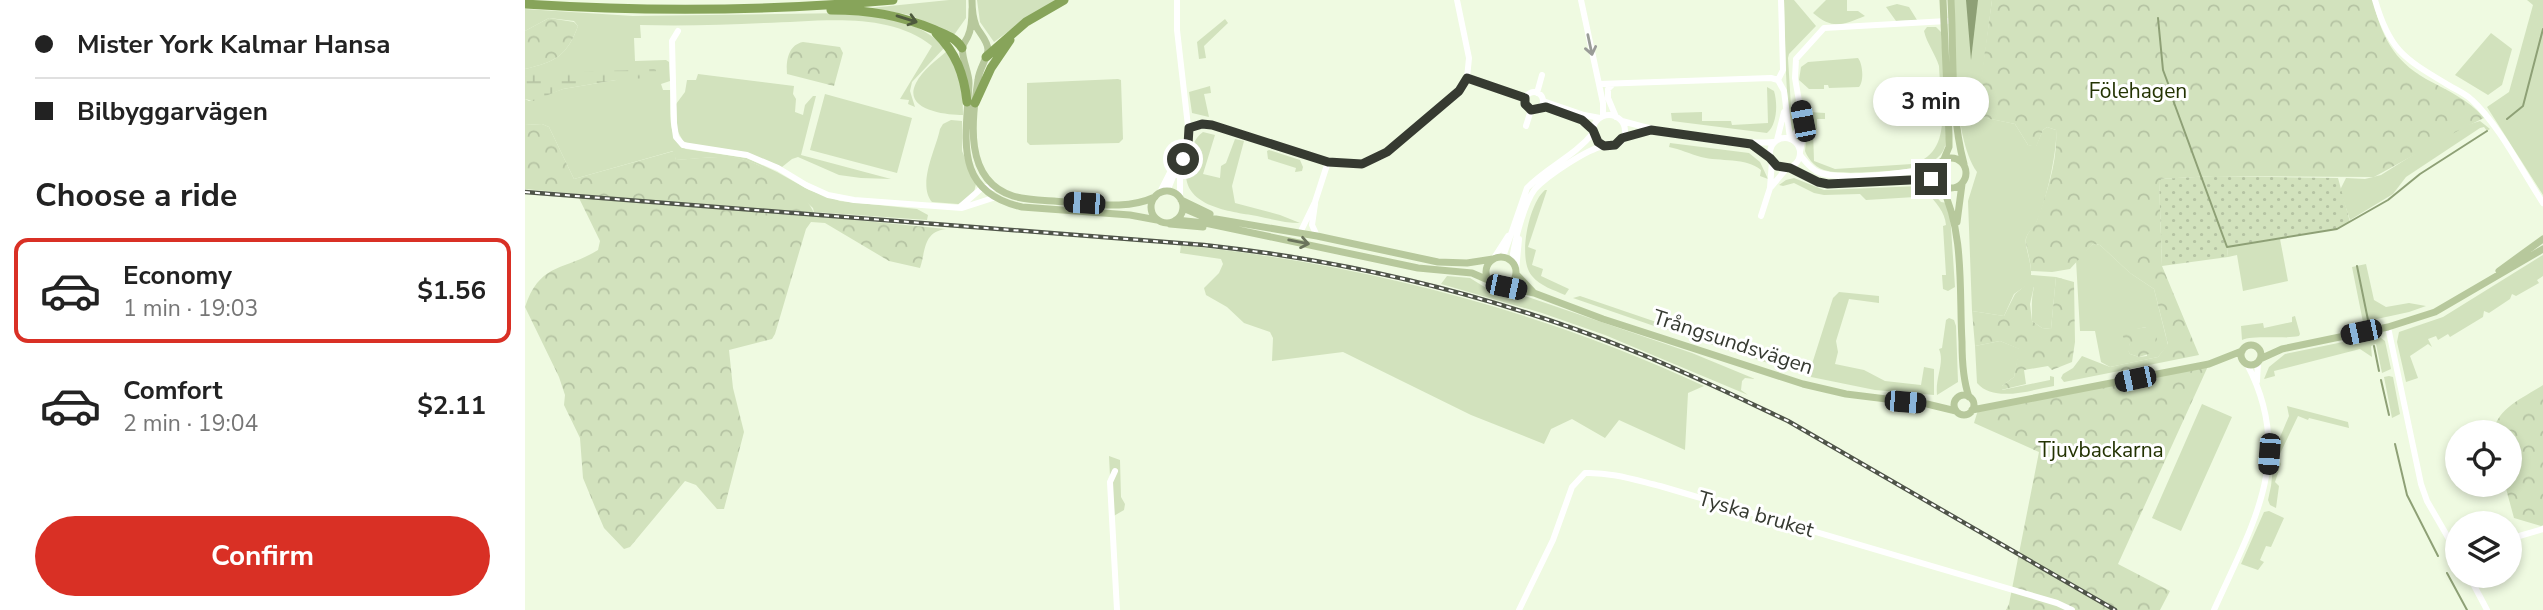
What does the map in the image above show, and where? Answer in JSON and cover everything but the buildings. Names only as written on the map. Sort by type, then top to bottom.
[{"type":"highway","points":[[525,4],[673,9],[791,7],[893,0]]},
{"type":"highway","points":[[985,58],[1019,28],[1064,0]]},
{"type":"highway","points":[[791,7],[883,12],[909,19],[954,39],[963,51]]},
{"type":"highway","points":[[929,27],[949,47],[959,64],[971,102]]},
{"type":"highway","points":[[971,102],[1019,28]]},
{"type":"main road","points":[[972,0],[978,30],[987,43],[964,135],[966,155],[983,187],[1024,198],[1109,205],[1137,204],[1160,194],[1223,219],[1438,262],[1467,263],[1497,258],[1512,261],[1516,272],[1514,281],[1506,287],[1496,287],[1472,273],[1418,268],[1232,229],[1177,220],[1167,223]]},
{"type":"main road","points":[[1943,0],[1949,147],[1936,172],[1950,208],[1956,237]]},
{"type":"main road","points":[[1951,0],[1956,113],[1959,145],[1967,174],[1955,199],[1958,216],[1956,237],[1962,356],[1961,384],[1954,405],[1956,411],[1965,415],[1972,410],[2223,360],[2249,345],[2282,349]]},
{"type":"main road","points":[[973,12],[963,51],[976,159],[997,192],[1022,207],[1130,215],[1167,223],[1232,229]]},
{"type":"main road","points":[[963,51],[975,62],[985,58]]},
{"type":"main road","points":[[1944,159],[1957,159],[1964,164]]},
{"type":"main road","points":[[1940,183],[1952,189],[1960,186]]},
{"type":"main road","points":[[1157,220],[1151,207],[1160,194]]},
{"type":"main road","points":[[1177,220],[1181,202]]},
{"type":"main road","points":[[2479,286],[2543,239]]},
{"type":"main road","points":[[2223,360],[2246,363],[2259,361],[2282,349],[2388,327],[2435,312],[2543,249]]},
{"type":"main road","points":[[1488,280],[1486,267],[1497,258]]},
{"type":"main road","name":"Trångsundsvägen","points":[[1516,272],[1534,293]]},
{"type":"main road","name":"Trångsundsvägen","points":[[1506,287],[1534,293],[1603,319],[1803,384],[1956,411]]},
{"type":"main road","points":[[2259,347],[2262,354],[2259,361]]},
{"type":"main road","points":[[2242,351],[2246,363]]},
{"type":"main road","points":[[1962,356],[1970,397],[1974,404],[1972,410]]},
{"type":"main road","points":[[1957,398],[2013,402]]},
{"type":"main road","name":"Trångsundsvägen","points":[[1927,404],[1957,398]]},
{"type":"street","points":[[1177,0],[1189,132],[1179,175],[1181,202]]},
{"type":"street","points":[[1160,194],[1189,132],[1202,124],[1328,162],[1362,164],[1380,157],[1443,106],[1459,91],[1467,78],[1469,58],[1457,0]]},
{"type":"street","points":[[1512,261],[1516,229],[1527,188],[1535,179],[1579,148],[1601,117],[1603,103],[1581,0]]},
{"type":"street","points":[[1778,80],[1783,70],[1781,0]]},
{"type":"street","points":[[2375,0],[2382,25],[2400,53],[2414,65],[2471,99],[2487,116],[2543,202]]},
{"type":"street","points":[[1770,188],[1788,168],[1796,164],[1800,153],[1804,130],[1795,78],[1796,59],[1824,28],[1952,20]]},
{"type":"street","points":[[678,31],[672,41],[674,123],[676,137],[683,145],[747,155],[828,195],[854,200],[968,207],[997,192]]},
{"type":"street","points":[[1542,75],[1537,93],[1542,104],[1582,120],[1604,146]]},
{"type":"street","points":[[1467,78],[1525,98]]},
{"type":"street","points":[[1599,84],[1771,78],[1778,80],[1784,91],[1791,139],[1798,145],[1800,153],[1812,168],[1831,176],[1918,171],[1937,166]]},
{"type":"street","points":[[1497,258],[1516,229],[1536,188],[1586,151],[1615,145],[1622,138],[1625,131],[1608,98],[1608,89],[1614,83]]},
{"type":"street","points":[[1531,110],[1525,104],[1525,98],[1529,94],[1537,93]]},
{"type":"street","points":[[1526,126],[1531,110],[1542,104],[1584,115],[1619,119],[1651,130],[1751,144],[1791,139],[1803,121]]},
{"type":"street","points":[[1761,216],[1770,188],[1770,148],[1776,141],[1785,107]]},
{"type":"street","points":[[1622,138],[1651,130]]},
{"type":"street","points":[[1751,144],[1780,168],[1788,168],[1818,182],[1828,184],[1921,178],[1940,183]]},
{"type":"street","points":[[1300,233],[1315,202],[1328,162]]},
{"type":"street","points":[[956,207],[965,204],[983,187]]},
{"type":"street","points":[[1315,202],[1312,225],[1317,236]]},
{"type":"street","points":[[1516,229],[1516,272]]},
{"type":"street","points":[[2388,327],[2421,484],[2427,501],[2445,532]]},
{"type":"street","points":[[2257,383],[2259,361]]},
{"type":"street","points":[[2214,610],[2262,502],[2268,475],[2267,430],[2257,383],[2246,363]]},
{"type":"street","points":[[1115,471],[1110,482],[1118,610]]},
{"type":"street","name":"Tyska bruket","points":[[1519,610],[1553,540],[1572,488],[1585,473],[1596,472],[1620,475],[1685,493],[2057,603],[2072,610]]},
{"type":"street","points":[[2522,535],[2543,529]]},
{"type":"street","points":[[2475,588],[2487,610]]},
{"type":"green space","points":[[966,0],[966,18],[954,35],[910,15],[870,8]]},
{"type":"green space","points":[[977,0],[1059,0],[1024,20],[994,42],[980,22]]},
{"type":"green space","points":[[1784,0],[1794,0],[1816,26],[1788,58],[1791,107],[1798,121],[1794,132],[1787,91]]},
{"type":"green space","points":[[1826,0],[1847,0],[1847,11],[1858,11],[1865,16],[1838,24],[1826,22],[1813,13]]},
{"type":"green space","points":[[1954,0],[1992,0],[1977,116],[2015,124],[2028,145],[2036,146],[2047,127],[2056,130],[2047,192],[2039,217],[2026,238],[2031,275],[2056,277],[2051,329],[2042,328],[2032,321],[2034,287],[2027,285],[2014,294],[2004,316],[1972,311],[1968,201],[1977,172],[1969,155],[1959,113]]},
{"type":"green space","name":"Fölehagen","points":[[1992,0],[2373,0],[2390,46],[2405,64],[2464,100],[2484,118],[2374,177],[2214,176],[2159,179],[2162,266],[2199,355],[2064,382],[2061,378],[2063,374],[2073,368],[2082,356],[2110,367],[2158,357],[2168,344],[2154,289],[2130,273],[2100,245],[2093,244],[2070,269],[2031,271],[2026,239],[2037,220],[2048,188],[2054,165],[2056,130],[2047,127],[2043,130],[2036,147],[2028,145],[2015,124],[1976,116]]},
{"type":"green space","points":[[2527,0],[2543,0],[2543,195],[2487,107],[2509,92],[2533,5]]},
{"type":"green space","points":[[1897,4],[1909,7],[1917,20],[1896,21],[1886,7]]},
{"type":"green space","points":[[525,9],[633,16],[847,13],[900,21],[924,31],[945,47],[912,82],[910,91],[915,107],[908,104],[909,100],[900,99],[932,46],[894,27],[829,20],[640,25],[641,38],[634,38],[635,61],[669,62],[670,81],[661,84],[663,90],[670,90],[672,131],[686,149],[747,158],[809,190],[840,201],[917,209],[928,215],[927,220],[814,212],[813,208],[778,177],[758,165],[736,158],[676,160],[673,151],[574,179],[549,127],[542,124],[525,125],[525,99],[529,101],[563,89],[616,80],[633,70],[525,77],[525,69],[544,64],[559,56],[578,26],[574,21],[549,18],[525,31]]},
{"type":"green space","points":[[549,18],[574,22],[578,26],[574,36],[559,56],[544,64],[525,69],[525,31]]},
{"type":"green space","points":[[1225,19],[1228,23],[1204,46],[1206,58],[1199,59],[1197,42]]},
{"type":"green space","points":[[1927,27],[1936,27],[1941,32],[1947,127],[1944,149],[1940,155],[1923,166],[1890,171],[1836,172],[1824,170],[1814,164],[1805,151],[1809,112],[1825,113],[1825,119],[1817,119],[1817,129],[1813,130],[1814,161],[1835,169],[1912,164],[1926,158],[1934,149],[1940,137],[1942,109],[1939,66],[1925,36]]},
{"type":"green space","points":[[2491,33],[2512,49],[2502,85],[2488,95],[2455,75]]},
{"type":"green space","points":[[803,42],[840,47],[843,53],[834,86],[787,74],[791,50]]},
{"type":"green space","points":[[948,50],[960,81],[963,115],[928,109],[920,105],[913,92],[922,74]]},
{"type":"green space","points":[[1858,58],[1862,73],[1859,87],[1829,88],[1824,85],[1824,89],[1809,89],[1799,80],[1801,67],[1808,62]]},
{"type":"green space","points":[[654,69],[656,75],[646,78],[563,89],[533,101],[525,99],[525,77],[532,74]]},
{"type":"green space","points":[[698,74],[794,86],[795,112],[803,115],[805,105],[816,96],[801,155],[891,179],[839,175],[798,157],[782,167],[739,151],[691,145],[683,141],[677,130],[676,104],[685,92],[687,80],[696,80]]},
{"type":"green space","points":[[1121,80],[1123,139],[1119,143],[1030,145],[1027,142],[1027,83]]},
{"type":"green space","points":[[1210,86],[1211,93],[1204,94],[1209,117],[1192,113],[1189,92]]},
{"type":"green space","points":[[1767,87],[1774,91],[1776,108],[1775,120],[1767,133],[1672,121],[1671,113],[1702,112],[1702,121],[1731,121],[1732,125],[1768,123]]},
{"type":"green space","points":[[825,94],[912,118],[897,173],[810,150]]},
{"type":"green space","points":[[951,120],[962,121],[962,151],[976,184],[974,192],[963,203],[958,204],[932,202],[926,186],[940,129]]},
{"type":"green space","points":[[2480,121],[2490,129],[2487,131],[2484,127],[2480,128],[2406,177],[2393,194],[2350,220],[2340,190],[2346,178],[2365,179],[2381,175],[2467,125]]},
{"type":"green space","points":[[542,124],[549,127],[574,179],[674,151],[676,160],[732,157],[755,164],[781,178],[803,197],[815,216],[946,229],[929,238],[920,268],[889,261],[825,223],[811,222],[806,229],[772,339],[729,350],[733,388],[744,432],[724,509],[717,509],[696,485],[685,481],[630,547],[624,549],[604,528],[583,478],[580,438],[564,405],[565,395],[559,377],[525,307],[538,282],[554,270],[598,250],[600,241],[577,194],[525,189],[525,125]]},
{"type":"green space","points":[[1203,132],[1215,135],[1203,174],[1220,178],[1221,166],[1226,163],[1235,139],[1244,141],[1232,186],[1235,203],[1300,223],[1218,208],[1196,196],[1189,187],[1186,175],[1192,148]]},
{"type":"green space","points":[[1670,143],[1749,153],[1760,162],[1768,179],[1760,176],[1761,170],[1748,163],[1701,157],[1669,147]]},
{"type":"green space","points":[[1269,150],[1300,160],[1302,171],[1295,172],[1296,168],[1268,159]]},
{"type":"green space","points":[[2214,176],[2338,178],[2350,222],[2337,229],[2227,247],[2228,257],[2162,266],[2159,179]]},
{"type":"green space","points":[[1794,178],[1824,190],[1920,186],[1930,190],[1941,202],[1947,203],[1950,213],[1955,287],[1948,291],[1943,289],[1942,275],[1946,275],[1943,226],[1946,225],[1939,207],[1926,192],[1915,192],[1915,197],[1866,200],[1860,194],[1824,195],[1794,183],[1779,185]]},
{"type":"green space","points":[[1545,190],[1528,247],[1536,250],[1532,265],[1543,269],[1541,276],[1569,289],[1565,295],[1535,279],[1525,257],[1530,218]]},
{"type":"green space","points":[[2280,239],[2288,281],[2243,291],[2237,255],[2228,257],[2227,247]]},
{"type":"green space","points":[[2093,244],[2100,245],[2130,273],[2154,289],[2168,345],[2158,357],[2110,367],[2101,362],[2095,331],[2080,331],[2076,260]],"holes":[[[2146,327],[2147,356],[2139,357],[2130,354],[2128,350],[2129,341],[2137,329]]]},
{"type":"green space","points":[[1181,245],[1316,264],[1448,294],[1578,334],[1641,359],[1704,386],[1688,393],[1685,450],[1619,420],[1605,438],[1572,419],[1551,429],[1544,444],[1471,415],[1343,352],[1272,361],[1273,338],[1270,332],[1244,323],[1227,307],[1206,295],[1204,288],[1219,273],[1223,264],[1221,259],[1180,253]]},
{"type":"green space","points":[[2543,255],[2543,276],[2537,280],[2539,283],[2516,296],[2512,294],[2510,299],[2489,313],[2484,311],[2483,317],[2450,337],[2448,334],[2438,340],[2436,336],[2428,339],[2432,347],[2428,344],[2410,356],[2418,378],[2406,382],[2397,342],[2399,332],[2443,317]]},
{"type":"green space","points":[[2366,264],[2374,300],[2386,307],[2409,303],[2426,306],[2363,322],[2352,267]]},
{"type":"green space","points":[[1447,276],[1470,278],[1491,291],[1525,296],[1692,353],[1755,379],[1745,378],[1742,381],[1741,390],[1748,395],[1605,335],[1542,313],[1441,284]]},
{"type":"green space","points":[[2056,277],[2074,282],[2075,342],[2072,362],[2052,370],[2048,366],[2024,370],[2026,384],[2001,390],[2002,386],[2014,377],[2019,349],[2000,341],[1975,346],[1972,311],[2004,316],[2015,294],[2027,284],[2034,286],[2030,304],[2032,321],[2042,328],[2051,329]]},
{"type":"green space","points":[[1839,292],[1879,296],[1879,303],[1849,299],[1836,341],[1838,352],[1835,364],[1864,370],[1885,381],[1921,385],[1924,367],[1934,369],[1934,395],[1875,390],[1811,377],[1808,371],[1833,298]]},
{"type":"green space","points":[[1580,296],[1671,327],[1669,330],[1657,327],[1573,298]]},
{"type":"green space","points":[[2295,316],[2299,336],[2242,340],[2241,326],[2263,323],[2264,328],[2292,322],[2292,317]]},
{"type":"green space","points":[[1946,320],[1954,320],[1956,326],[1958,382],[1937,395],[1941,360],[1939,349],[1942,348]]},
{"type":"green space","points":[[2147,327],[2153,330],[2157,339],[2152,353],[2139,357],[2130,354],[2127,349],[2130,344],[2123,337],[2122,331]]},
{"type":"green space","points":[[1686,332],[1715,338],[1793,363],[1801,374],[1698,340],[1685,335]]},
{"type":"green space","points":[[2377,335],[2385,341],[2391,369],[2382,373],[2376,344],[2371,346],[2372,357],[2360,349],[2274,371],[2275,376],[2264,379],[2269,367],[2285,354]]},
{"type":"green space","points":[[2000,341],[2020,349],[2014,377],[2002,386],[2002,390],[2050,380],[2050,376],[2054,377],[2054,386],[2013,394],[1984,389],[1977,383],[1975,346]]},
{"type":"green space","name":"Tjuvbackarna","points":[[2209,364],[2118,564],[2170,591],[2160,610],[2006,610],[2039,452],[1974,423],[1978,410]]},
{"type":"green space","points":[[2384,377],[2393,377],[2400,414],[2392,418]]},
{"type":"green space","points":[[2543,385],[2541,526],[2522,520],[2522,511],[2512,511],[2508,497],[2522,497],[2522,420],[2498,420],[2520,399]]},
{"type":"green space","points":[[2202,404],[2232,417],[2181,531],[2152,518]]},
{"type":"green space","points":[[2287,406],[2348,422],[2349,428],[2298,416],[2278,458],[2281,464],[2275,482],[2279,486],[2276,508],[2270,505],[2268,500],[2275,449],[2289,416]]},
{"type":"green space","points":[[1109,456],[1120,460],[1121,497],[1125,504],[1124,510],[1112,517]]},
{"type":"green space","points":[[2269,511],[2284,518],[2271,547],[2266,546],[2260,560],[2264,562],[2258,570],[2241,564],[2264,512]]},
{"type":"shaded area","points":[[1966,0],[1978,0],[1971,60]]},
{"type":"waterway","points":[[2158,18],[2163,70],[2172,94]]},
{"type":"waterway","points":[[2507,119],[2523,106],[2543,29]]},
{"type":"waterway","points":[[2173,100],[2227,247],[2337,229],[2388,200],[2420,174],[2487,131]]},
{"type":"waterway","points":[[2357,266],[2368,320]]},
{"type":"waterway","points":[[2374,346],[2379,371]]},
{"type":"waterway","points":[[2381,380],[2389,415]]},
{"type":"waterway","points":[[2395,444],[2407,495],[2438,556]]},
{"type":"waterway","points":[[2455,588],[2467,610]]},
{"type":"railway","points":[[525,192],[1204,245],[1312,260],[1419,283],[1525,312],[1688,374],[1788,421],[2115,610]]},
{"type":"route","points":[[1183,159],[1188,145],[1189,128],[1202,124],[1328,162],[1362,164],[1387,152],[1459,91],[1467,78],[1525,98],[1525,104],[1531,110],[1537,110],[1541,106],[1582,120],[1589,125],[1594,137],[1604,146],[1618,144],[1622,138],[1651,130],[1751,144],[1777,166],[1790,168],[1828,184],[1931,179]]}]
